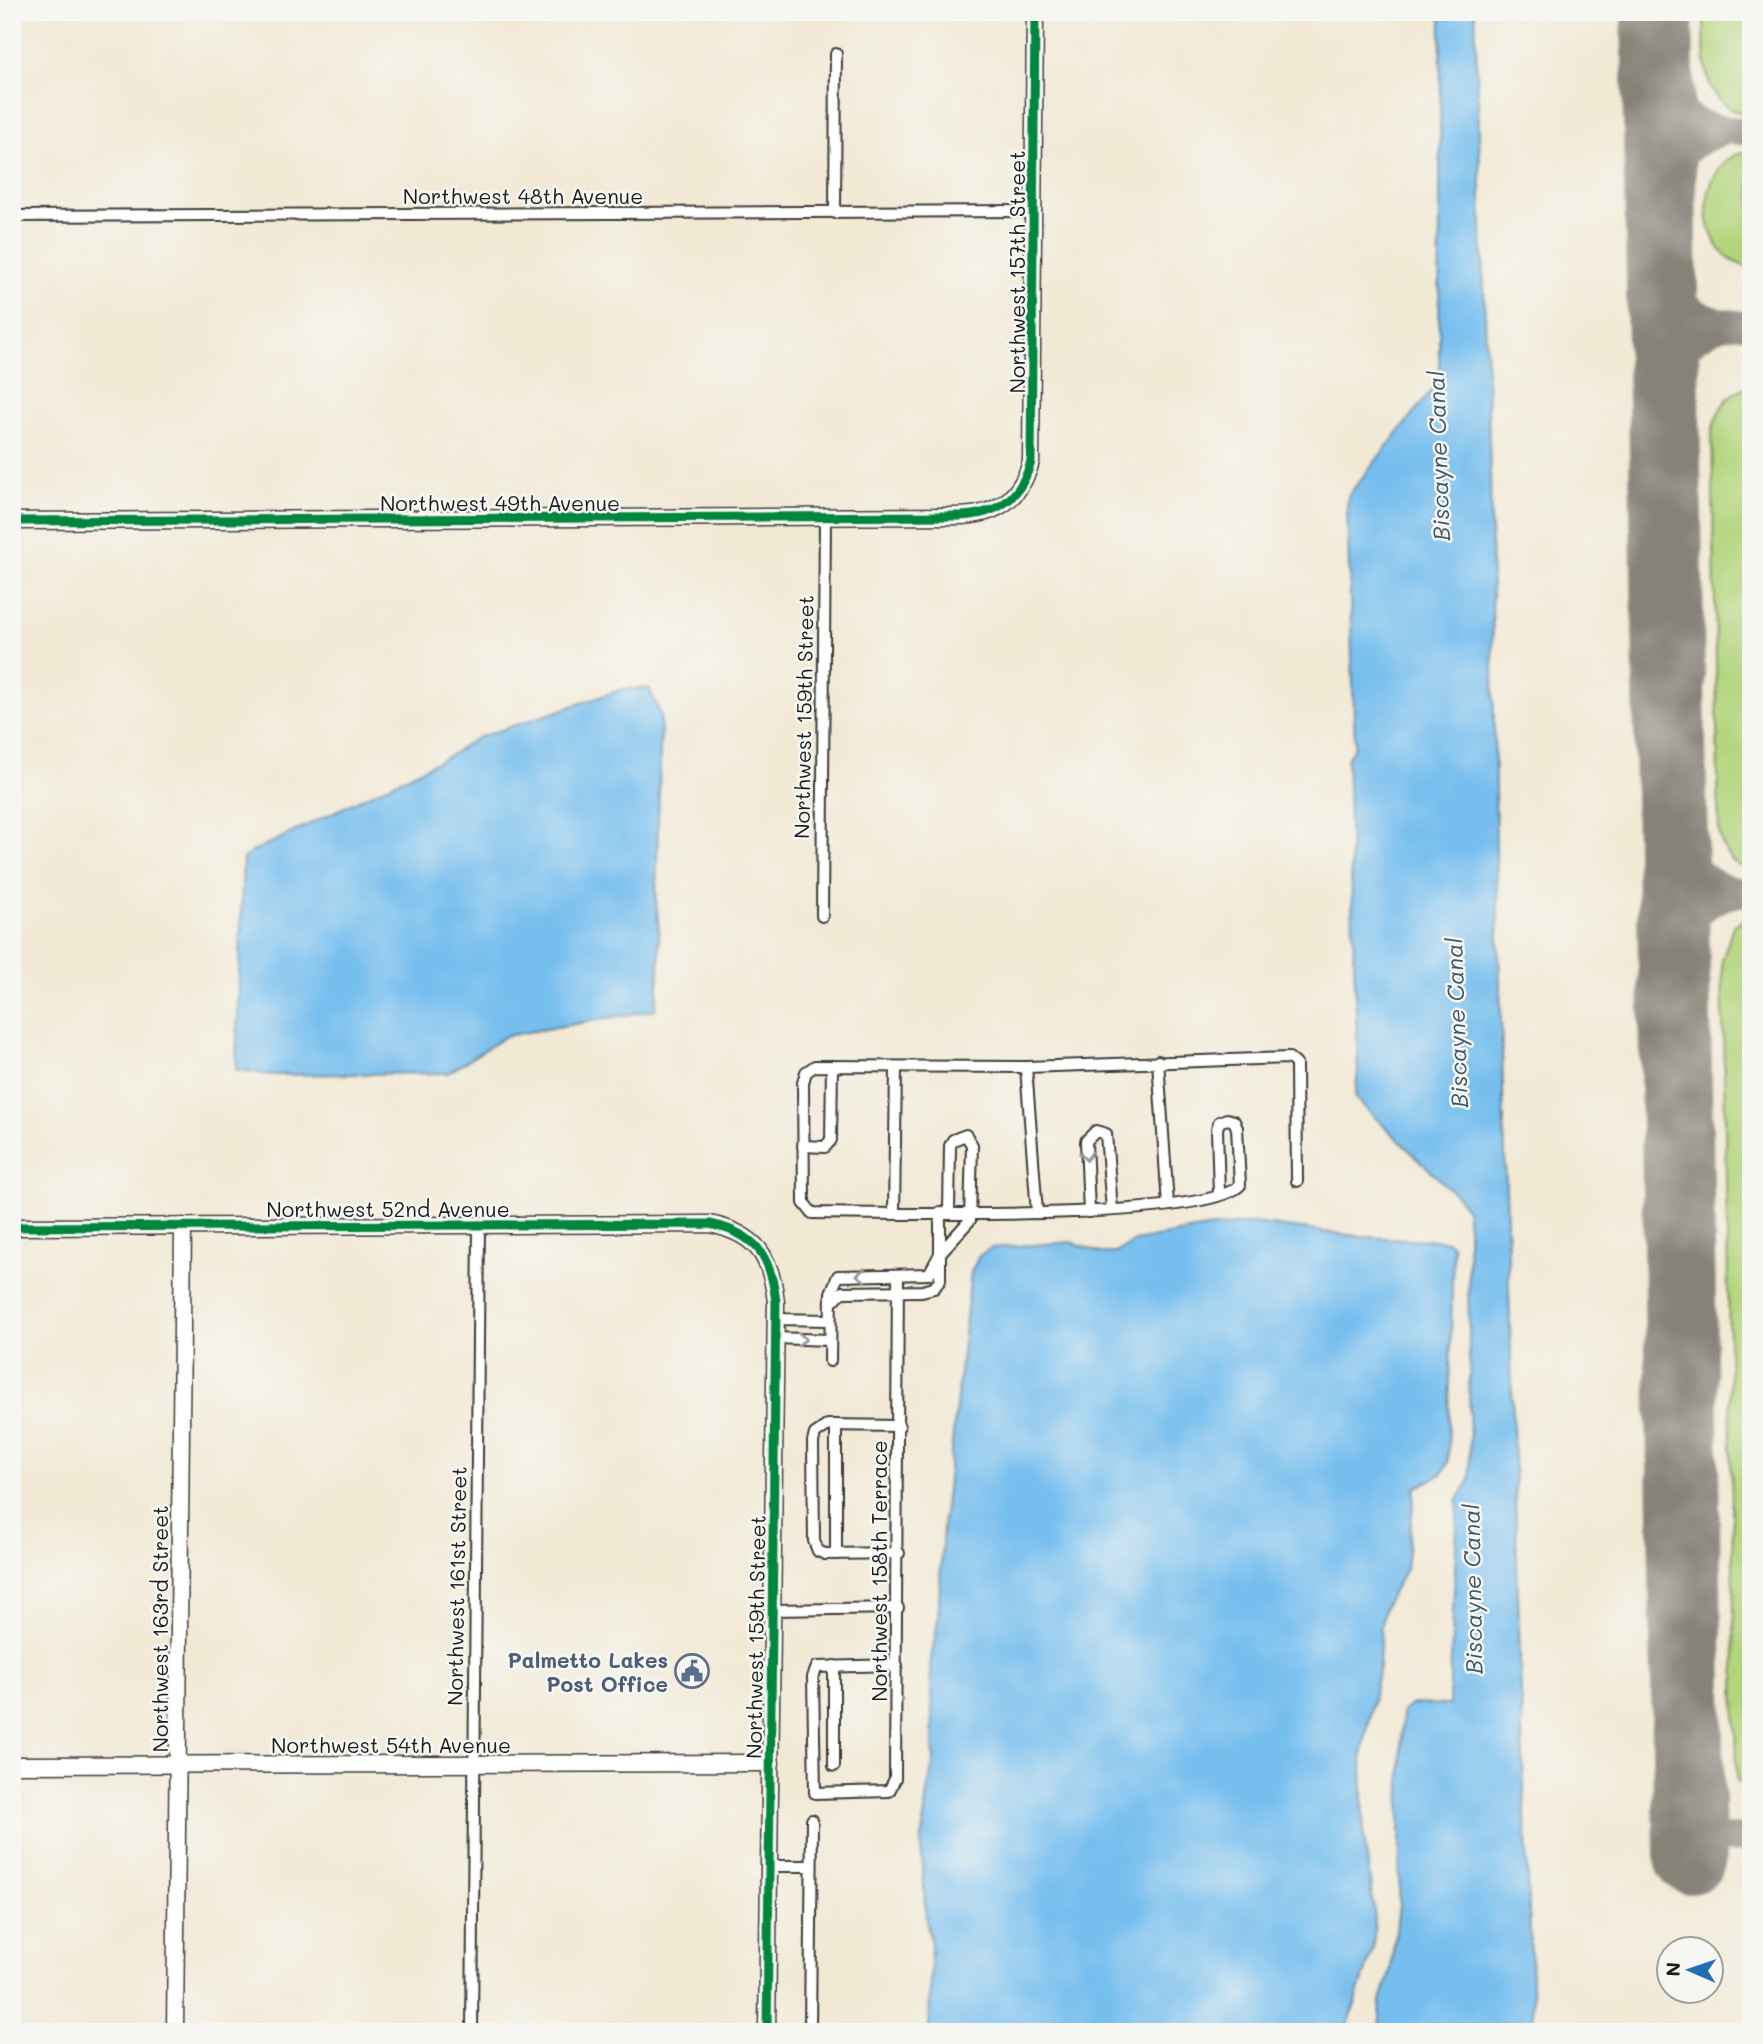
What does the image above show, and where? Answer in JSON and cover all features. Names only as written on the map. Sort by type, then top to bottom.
[{"type":"street","name":"Northwest 157th Street","points":[[988,512],[1007,503],[1018,492],[1031,462],[1035,12]]},
{"type":"street","points":[[835,213],[836,54]]},
{"type":"street","name":"Northwest 48th Avenue","points":[[12,216],[1035,211]]},
{"type":"street","name":"Northwest 49th Avenue","points":[[12,521],[825,518],[959,516],[988,512]]},
{"type":"street","name":"Northwest 159th Street","points":[[822,916],[825,518]]},
{"type":"street","points":[[1219,1194],[1217,1129],[1219,1122],[1227,1119],[1234,1121],[1237,1128],[1240,1185],[1236,1190],[1219,1194],[1168,1205],[1089,1212],[812,1213],[804,1203],[803,1083],[806,1072],[815,1066],[1026,1067],[1289,1058],[1296,1064],[1297,1181]]},
{"type":"street","points":[[1158,1062],[1168,1205]]},
{"type":"street","points":[[803,1146],[825,1147],[831,1140],[832,1066]]},
{"type":"street","points":[[1026,1067],[1037,1213]]},
{"type":"street","points":[[894,1213],[896,1068]]},
{"type":"street","points":[[1089,1212],[1086,1141],[1096,1131],[1106,1134],[1112,1210]]},
{"type":"street","points":[[830,1361],[830,1320],[831,1303],[833,1284],[841,1275],[929,1274],[941,1252],[962,1230],[972,1212],[972,1145],[966,1135],[953,1140],[950,1146],[941,1252],[940,1280],[934,1288],[842,1292],[831,1303]]},
{"type":"street","name":"Northwest 52nd Avenue","points":[[12,1227],[710,1224],[745,1236],[757,1246]]},
{"type":"street","name":"Northwest 161st Street","points":[[472,2032],[479,1225]]},
{"type":"street","name":"Northwest 163rd Street","points":[[175,2032],[183,1226]]},
{"type":"street","name":"Northwest 159th Street","points":[[757,1246],[767,1260],[773,1278],[775,1320],[766,2032]]},
{"type":"street","name":"Northwest 158th Terrace","points":[[834,1666],[817,1667],[813,1677],[815,1793],[889,1791],[895,1779],[898,1608],[898,1275]]},
{"type":"street","points":[[775,1320],[830,1320]]},
{"type":"street","points":[[775,1338],[830,1340]]},
{"type":"street","points":[[898,1553],[825,1554],[815,1547],[813,1442],[821,1428],[836,1425],[899,1426]]},
{"type":"street","points":[[836,1425],[836,1554]]},
{"type":"street","points":[[772,1610],[898,1608]]},
{"type":"street","points":[[834,1766],[834,1666],[897,1665]]},
{"type":"street","name":"Northwest 54th Avenue","points":[[12,1765],[771,1763]]},
{"type":"street","points":[[810,2032],[812,1820]]},
{"type":"street","points":[[768,1866],[810,1866]]},
{"type":"green space","points":[[1704,12],[1751,12],[1751,114],[1734,110],[1721,102],[1713,90],[1705,60]]},
{"type":"green space","points":[[1751,150],[1751,267],[1732,260],[1718,247],[1710,229],[1707,209],[1710,189],[1718,171],[1732,157]]},
{"type":"green space","points":[[1751,385],[1751,869],[1733,861],[1719,832],[1712,432],[1725,402],[1736,392]]},
{"type":"green space","points":[[1751,915],[1751,1790],[1746,1790],[1746,1783],[1738,1782],[1737,1778],[1722,961],[1733,926]]},
{"type":"water","name":"Biscayne Canal","points":[[1441,12],[1475,12],[1490,468],[1496,851],[1523,1761],[1534,2032],[1379,2032],[1381,2002],[1391,1968],[1399,1906],[1402,1712],[1412,1704],[1449,1705],[1458,1499],[1470,1480],[1468,1228],[1466,1210],[1459,1198],[1355,1098],[1358,1071],[1347,759],[1355,745],[1347,509],[1348,496],[1439,381]]},
{"type":"water","points":[[649,688],[661,716],[656,901],[660,956],[655,1010],[506,1036],[448,1073],[273,1075],[236,1070],[243,859],[250,853],[447,757],[477,738],[623,689]]},
{"type":"water","points":[[1254,1223],[1364,1237],[1448,1241],[1453,1247],[1448,1463],[1442,1474],[1415,1488],[1406,1569],[1385,1605],[1381,1625],[1379,1667],[1362,1756],[1364,1836],[1375,1919],[1373,1948],[1346,2032],[929,2032],[931,1943],[926,1920],[921,1845],[934,1759],[930,1665],[938,1621],[943,1524],[971,1272],[979,1256],[991,1248],[1072,1242],[1100,1253],[1116,1253],[1135,1241],[1206,1228]]},
{"type":"taxiway","points":[[1658,58],[1669,94],[1687,116],[1714,127],[1751,132]]},
{"type":"taxiway","points":[[1660,192],[1677,160],[1702,140],[1725,131]]},
{"type":"taxiway","points":[[1662,269],[1678,296],[1696,312],[1707,318],[1751,325]]},
{"type":"taxiway","points":[[1664,383],[1675,362],[1689,345],[1706,332],[1729,324]]},
{"type":"taxiway","points":[[1672,835],[1700,874],[1719,886],[1743,892]]},
{"type":"taxiway","points":[[1674,949],[1687,926],[1704,908],[1725,897],[1751,892]]},
{"type":"taxiway","points":[[1690,1839],[1751,1838]]},
{"type":"runway","points":[[1657,12],[1690,1858]]},
{"type":"cycle path","points":[[12,521],[959,516],[996,508],[1005,503],[1020,486],[1031,462],[1035,12]]},
{"type":"cycle path","points":[[12,1227],[710,1224],[739,1234],[759,1250],[770,1272],[776,1302],[767,2032]]},
{"type":"place","name":"Palmetto Lakes Post Office","points":[[692,1671]]}]
